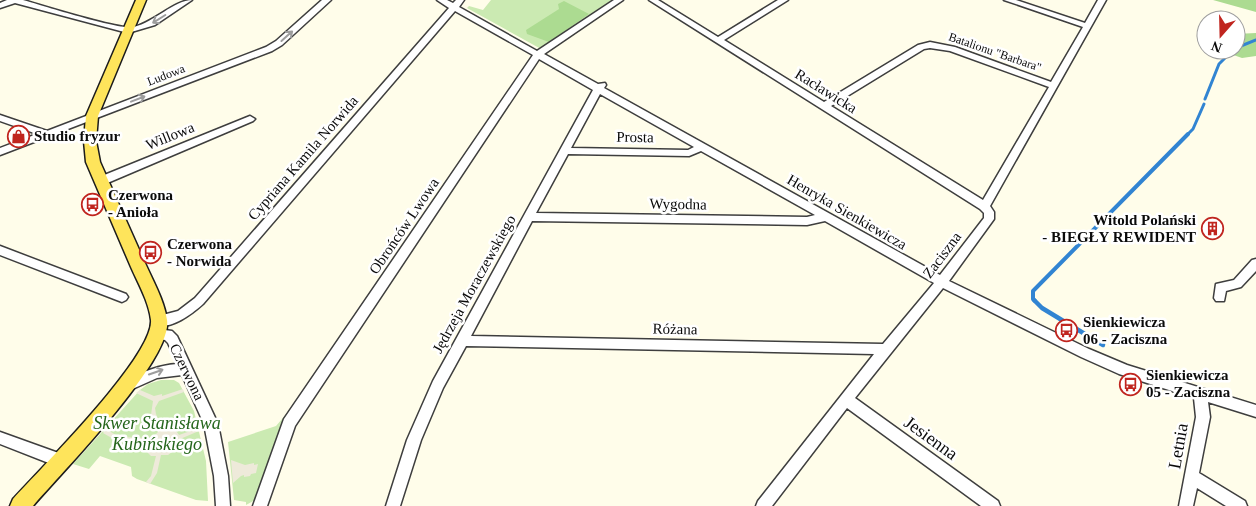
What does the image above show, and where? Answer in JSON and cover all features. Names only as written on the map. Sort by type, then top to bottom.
[{"type":"main road","points":[[20,506],[59,460],[127,386],[149,352],[158,328],[151,295],[93,162],[90,141],[92,116],[99,96],[141,0]]},
{"type":"street","points":[[9,2],[128,31],[137,30],[153,23],[188,0]]},
{"type":"street","name":"Ludowa","points":[[0,152],[269,49],[279,43],[327,0]]},
{"type":"street","name":"Henryka Sienkiewicza","points":[[442,0],[457,3],[538,54],[600,87],[941,283],[1084,353],[1124,370],[1256,411]]},
{"type":"street","name":"Obrońców Lwowa","points":[[260,506],[289,423],[538,54],[620,0]]},
{"type":"street","name":"Racławicka","points":[[653,0],[984,206]]},
{"type":"street","points":[[718,40],[784,0]]},
{"type":"street","points":[[1008,0],[1087,26]]},
{"type":"street","points":[[984,206],[989,201],[1102,0]]},
{"type":"street","name":"Cypriana Kamila Norwida","points":[[158,328],[182,315],[199,301],[457,3]]},
{"type":"street","name":"Batalionu \"Barbara\"","points":[[825,106],[921,48],[930,45],[952,49],[1054,86]]},
{"type":"street","name":"Jędrzeja Moraczewskiego","points":[[393,506],[421,419],[461,340],[600,87]]},
{"type":"street","points":[[0,118],[47,134]]},
{"type":"street","name":"Willowa","points":[[101,181],[250,119]]},
{"type":"street","name":"Prosta","points":[[564,151],[689,153],[703,146]]},
{"type":"street","name":"Zaciszna","points":[[763,506],[873,365],[941,283],[989,219],[989,212],[984,206]]},
{"type":"street","name":"Wygodna","points":[[529,217],[807,221],[825,217]]},
{"type":"street","points":[[0,250],[122,298]]},
{"type":"street","points":[[1220,298],[1220,287],[1237,284],[1256,263]]},
{"type":"street","name":"Czerwona","points":[[158,328],[172,340],[188,370],[212,424],[221,476],[222,506]]},
{"type":"street","name":"Różana","points":[[461,340],[472,342],[888,349]]},
{"type":"street","points":[[127,386],[154,372],[171,369],[188,370]]},
{"type":"street","name":"Letnia","points":[[1186,506],[1203,417],[1200,393]]},
{"type":"street","name":"Jesienna","points":[[847,400],[993,506]]},
{"type":"street","points":[[0,438],[59,460]]},
{"type":"street","points":[[1192,477],[1240,506]]},
{"type":"green space","points":[[491,0],[615,0],[541,49],[467,8],[469,6],[483,10]]},
{"type":"green space","points":[[1213,0],[1256,0],[1256,12]]},
{"type":"green space","points":[[564,1],[589,14],[549,42],[527,34],[526,30],[559,9],[558,4]]},
{"type":"green space","points":[[1256,33],[1256,56],[1246,57],[1246,34]]},
{"type":"green space","name":"Skwer Stanisława Kubińskiego","points":[[161,380],[174,380],[179,383],[194,411],[206,461],[208,501],[196,500],[137,479],[132,476],[131,467],[100,456],[89,469],[73,464],[140,390],[148,384]]},
{"type":"green space","points":[[290,412],[257,499],[246,505],[246,502],[234,500],[228,442],[276,426]]},
{"type":"shaded area","points":[[183,389],[184,392],[159,401],[155,408],[156,414],[163,431],[174,428],[179,435],[199,428],[199,431],[180,439],[168,455],[161,455],[157,473],[150,484],[146,482],[151,476],[156,456],[151,456],[147,452],[150,443],[117,441],[103,433],[106,429],[119,437],[152,438],[158,432],[151,415],[153,401],[136,393],[140,390],[154,396],[162,394],[162,396]]},
{"type":"shaded area","points":[[231,460],[245,465],[258,464],[256,473],[250,476],[241,476],[233,483]]},
{"type":"waterway","points":[[1246,44],[1256,40]]},
{"type":"waterway","points":[[1205,99],[1219,64],[1223,60]]},
{"type":"waterway","points":[[1188,134],[1193,129],[1204,104]]},
{"type":"waterway","points":[[1103,345],[1042,308],[1033,299],[1033,291],[1188,134]]},
{"type":"place","name":"Studio fryzur","points":[[18,136]]},
{"type":"place","name":"Czerwona - Anioła","points":[[92,204]]},
{"type":"place","name":"Witold Polański - BIEGŁY REWIDENT","points":[[1212,229]]},
{"type":"place","name":"Czerwona - Norwida","points":[[151,253]]},
{"type":"place","name":"Sienkiewicza 06 - Zaciszna","points":[[1067,331]]},
{"type":"place","name":"Sienkiewicza 05 - Zaciszna","points":[[1130,384]]}]
